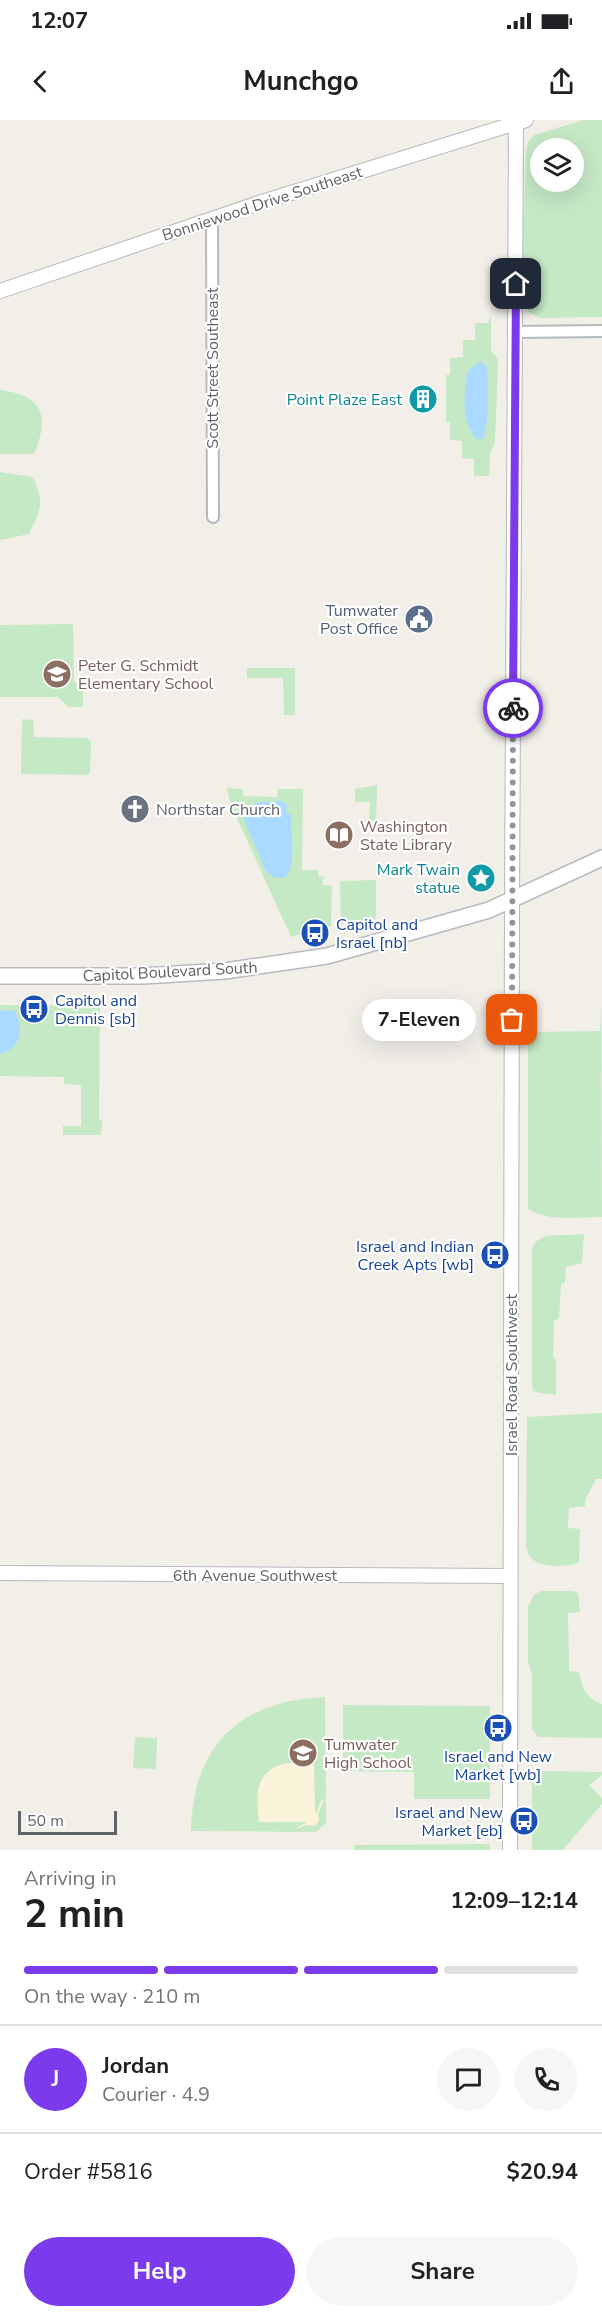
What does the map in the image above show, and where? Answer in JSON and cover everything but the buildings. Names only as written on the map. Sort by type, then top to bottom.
[{"type":"main road","name":"Capitol Boulevard South","points":[[0,976],[143,976],[264,966],[327,956],[489,910],[602,858]]},
{"type":"street","name":"Bonniewood Drive Southeast","points":[[0,291],[262,202],[521,122]]},
{"type":"street","name":"Israel Road Southwest","points":[[510,1850],[515,332],[521,122]]},
{"type":"street","name":"Scott Street Southeast","points":[[212,219],[213,517]]},
{"type":"street","points":[[515,332],[602,331]]},
{"type":"street","name":"6th Avenue Southwest","points":[[0,1573],[510,1576]]},
{"type":"green space","points":[[584,120],[602,120],[602,317],[540,318],[529,312],[525,304],[523,247],[526,153],[530,140],[530,192],[584,192],[584,138],[531,138],[534,135]]},
{"type":"green space","points":[[491,315],[491,351],[498,359],[495,442],[490,453],[489,476],[474,476],[474,459],[462,458],[462,441],[450,440],[450,422],[446,422],[446,375],[450,375],[450,358],[463,357],[463,340],[475,340],[475,323],[488,323]]},
{"type":"green space","points":[[0,390],[26,397],[34,402],[39,410],[42,418],[41,429],[34,454],[0,454]]},
{"type":"green space","points":[[0,472],[33,477],[39,494],[40,506],[29,534],[0,540]]},
{"type":"green space","points":[[73,624],[74,681],[83,690],[83,707],[68,707],[58,697],[0,697],[0,625]]},
{"type":"green space","points":[[247,668],[295,668],[295,715],[284,715],[283,678],[247,678]]},
{"type":"green space","points":[[22,719],[33,720],[34,737],[87,738],[91,742],[90,772],[87,775],[21,774]]},
{"type":"green space","points":[[377,785],[376,826],[369,826],[370,802],[355,802],[355,789]]},
{"type":"green space","points":[[227,788],[243,789],[243,796],[277,797],[278,789],[303,789],[302,870],[318,870],[318,876],[324,877],[322,885],[332,886],[331,926],[291,937],[231,805]]},
{"type":"green space","points":[[376,880],[376,919],[341,924],[340,881]]},
{"type":"green space","points":[[601,1004],[602,1217],[545,1216],[528,1209],[528,1032],[600,1031]]},
{"type":"green space","points":[[0,1005],[100,1006],[99,1119],[102,1120],[101,1135],[63,1135],[63,1126],[81,1126],[81,1085],[64,1084],[64,1077],[0,1076]]},
{"type":"green space","points":[[584,1234],[582,1263],[566,1267],[565,1282],[561,1284],[559,1318],[554,1321],[553,1356],[556,1360],[556,1395],[533,1391],[532,1250],[535,1242],[546,1236]]},
{"type":"green space","points":[[602,1413],[602,1479],[596,1479],[585,1500],[585,1506],[569,1508],[568,1528],[580,1529],[579,1562],[555,1566],[536,1562],[530,1556],[526,1546],[527,1417]]},
{"type":"green space","points":[[542,1591],[578,1593],[580,1612],[568,1613],[569,1671],[579,1672],[586,1692],[592,1699],[602,1704],[602,1738],[538,1737],[532,1729],[532,1675],[528,1662],[528,1606],[535,1594]]},
{"type":"green space","points":[[325,1697],[326,1823],[316,1832],[191,1831],[194,1800],[201,1774],[212,1751],[227,1733],[246,1718],[268,1707],[295,1700]]},
{"type":"green space","points":[[343,1705],[490,1706],[490,1799],[414,1799],[414,1772],[343,1771]]},
{"type":"green space","points":[[135,1737],[157,1738],[156,1769],[133,1768]]},
{"type":"green space","points":[[532,1771],[602,1772],[602,1775],[589,1785],[602,1798],[602,1804],[563,1850],[532,1850]]},
{"type":"green space","points":[[490,1844],[490,1850],[354,1850],[354,1845]]},
{"type":"sand","points":[[287,1763],[314,1765],[315,1812],[322,1799],[324,1800],[318,1814],[319,1821],[315,1826],[308,1825],[294,1829],[306,1823],[259,1822],[257,1802],[259,1785],[268,1771]]},
{"type":"water","points":[[480,361],[487,367],[488,408],[485,435],[482,439],[476,439],[468,424],[465,398],[467,372]]},
{"type":"water","points":[[282,801],[287,805],[286,813],[291,815],[292,855],[287,876],[278,878],[266,871],[242,815],[249,805]]},
{"type":"water","points":[[0,1010],[14,1011],[20,1024],[20,1031],[12,1048],[0,1054]]},
{"type":"way so far","points":[[512,1020],[513,708]]},
{"type":"place","name":"Point Plaze East","points":[[423,399]]},
{"type":"place","name":"Tumwater Post Office","points":[[419,619]]},
{"type":"place","name":"Peter G. Schmidt Elementary School","points":[[57,674]]},
{"type":"place","name":"Northstar Church","points":[[135,809]]},
{"type":"place","name":"Washington State Library","points":[[339,835]]},
{"type":"place","name":"Mark Twain statue","points":[[481,878]]},
{"type":"place","name":"Capitol and Israel [nb]","points":[[315,933]]},
{"type":"place","name":"Capitol and Dennis [sb]","points":[[34,1009]]},
{"type":"place","name":"7-Eleven","points":[[512,1020]]},
{"type":"place","name":"Israel and Indian Creek Apts [wb]","points":[[495,1255]]},
{"type":"place","name":"Israel and New Market [wb]","points":[[498,1728]]},
{"type":"place","name":"Tumwater High School","points":[[303,1753]]},
{"type":"place","name":"Israel and New Market [eb]","points":[[524,1821]]},
{"type":"route","points":[[513,708],[516,284]]}]
